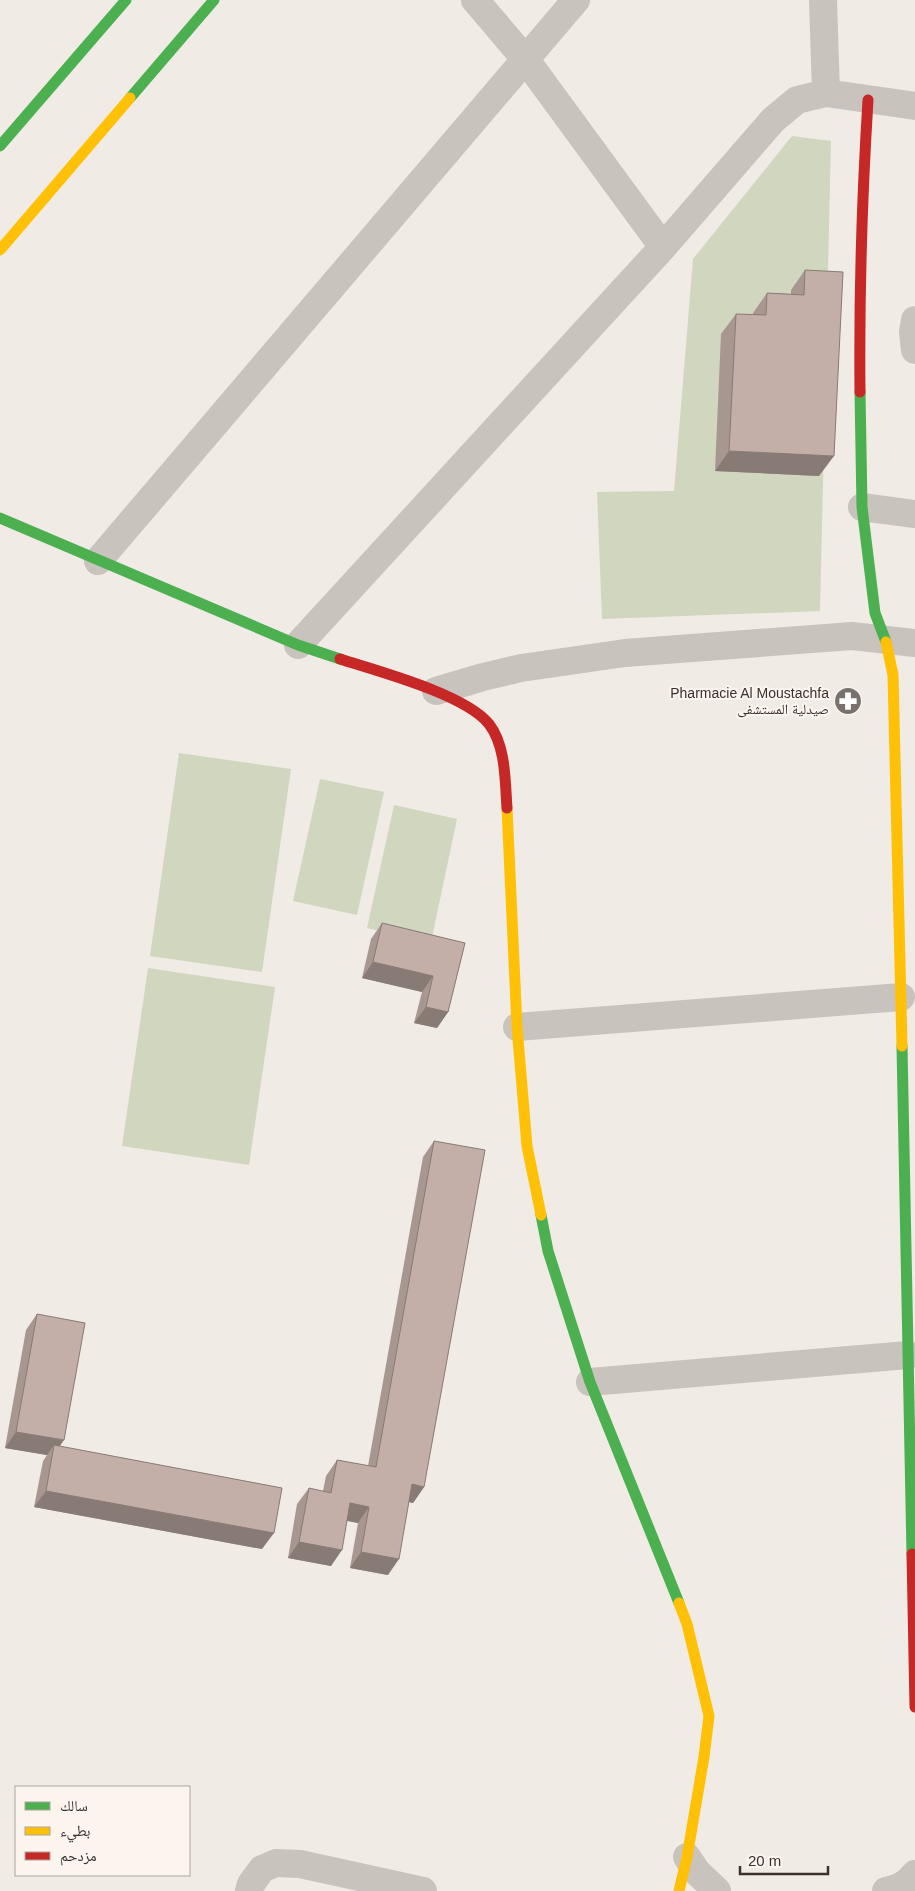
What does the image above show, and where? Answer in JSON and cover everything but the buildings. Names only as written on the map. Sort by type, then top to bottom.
[{"type":"street","points":[[0,146],[126,0]]},
{"type":"street","points":[[0,250],[214,0]]},
{"type":"street","points":[[475,0],[526,60],[664,247]]},
{"type":"street","points":[[98,561],[576,0]]},
{"type":"street","points":[[822,0],[826,93]]},
{"type":"street","points":[[298,645],[664,247],[773,120],[797,100],[826,93],[915,106]]},
{"type":"street","points":[[868,100],[859,318],[862,507],[875,613],[886,640],[892,675],[901,997],[915,1707]]},
{"type":"street","points":[[915,320],[913,332],[915,350]]},
{"type":"street","points":[[862,507],[915,514]]},
{"type":"street","points":[[0,518],[298,645],[436,691],[470,708],[488,723],[495,734],[502,756],[517,1027],[528,1146],[548,1251],[590,1382],[687,1624],[709,1716],[685,1877]]},
{"type":"street","points":[[436,691],[522,668],[625,653],[852,636],[915,643]]},
{"type":"street","points":[[517,1027],[901,997]]},
{"type":"street","points":[[590,1382],[908,1355]]},
{"type":"street","points":[[249,1891],[251,1884],[262,1869],[276,1863],[300,1864],[423,1891]]},
{"type":"street","points":[[685,1877],[697,1872],[717,1891]]},
{"type":"street","points":[[886,1891],[908,1882],[915,1874]]},
{"type":"green space","points":[[792,136],[831,141],[820,611],[602,619],[597,492],[674,491],[693,259]]},
{"type":"green space","points":[[179,753],[291,769],[262,972],[150,956]]},
{"type":"green space","points":[[320,779],[384,792],[357,915],[293,901]]},
{"type":"green space","points":[[394,805],[457,819],[431,942],[367,928]]},
{"type":"green space","points":[[148,968],[275,987],[249,1165],[122,1146]]},
{"type":"traffic: fast","points":[[0,146],[126,0]]},
{"type":"traffic: fast","points":[[130,98],[214,0]]},
{"type":"traffic: fast","points":[[860,392],[862,507],[875,613],[886,642]]},
{"type":"traffic: fast","points":[[0,518],[298,645],[340,659]]},
{"type":"traffic: fast","points":[[902,1046],[912,1554]]},
{"type":"traffic: fast","points":[[541,1215],[548,1251],[590,1382],[679,1603]]},
{"type":"traffic: slow","points":[[0,250],[130,98]]},
{"type":"traffic: slow","points":[[886,642],[893,675],[902,1046]]},
{"type":"traffic: slow","points":[[507,808],[517,1027],[527,1146],[541,1215]]},
{"type":"traffic: slow","points":[[679,1603],[687,1624],[709,1716],[687,1857],[679,1891]]},
{"type":"traffic: jam","points":[[860,392],[861,246],[868,100]]},
{"type":"traffic: jam","points":[[340,659],[441,693],[477,713],[489,724],[499,743],[504,764],[507,808]]},
{"type":"traffic: jam","points":[[912,1554],[915,1707]]},
{"type":"place","name":"Pharmacie Al Moustachfa صيدلية المستشفى","points":[[848,701]]}]
